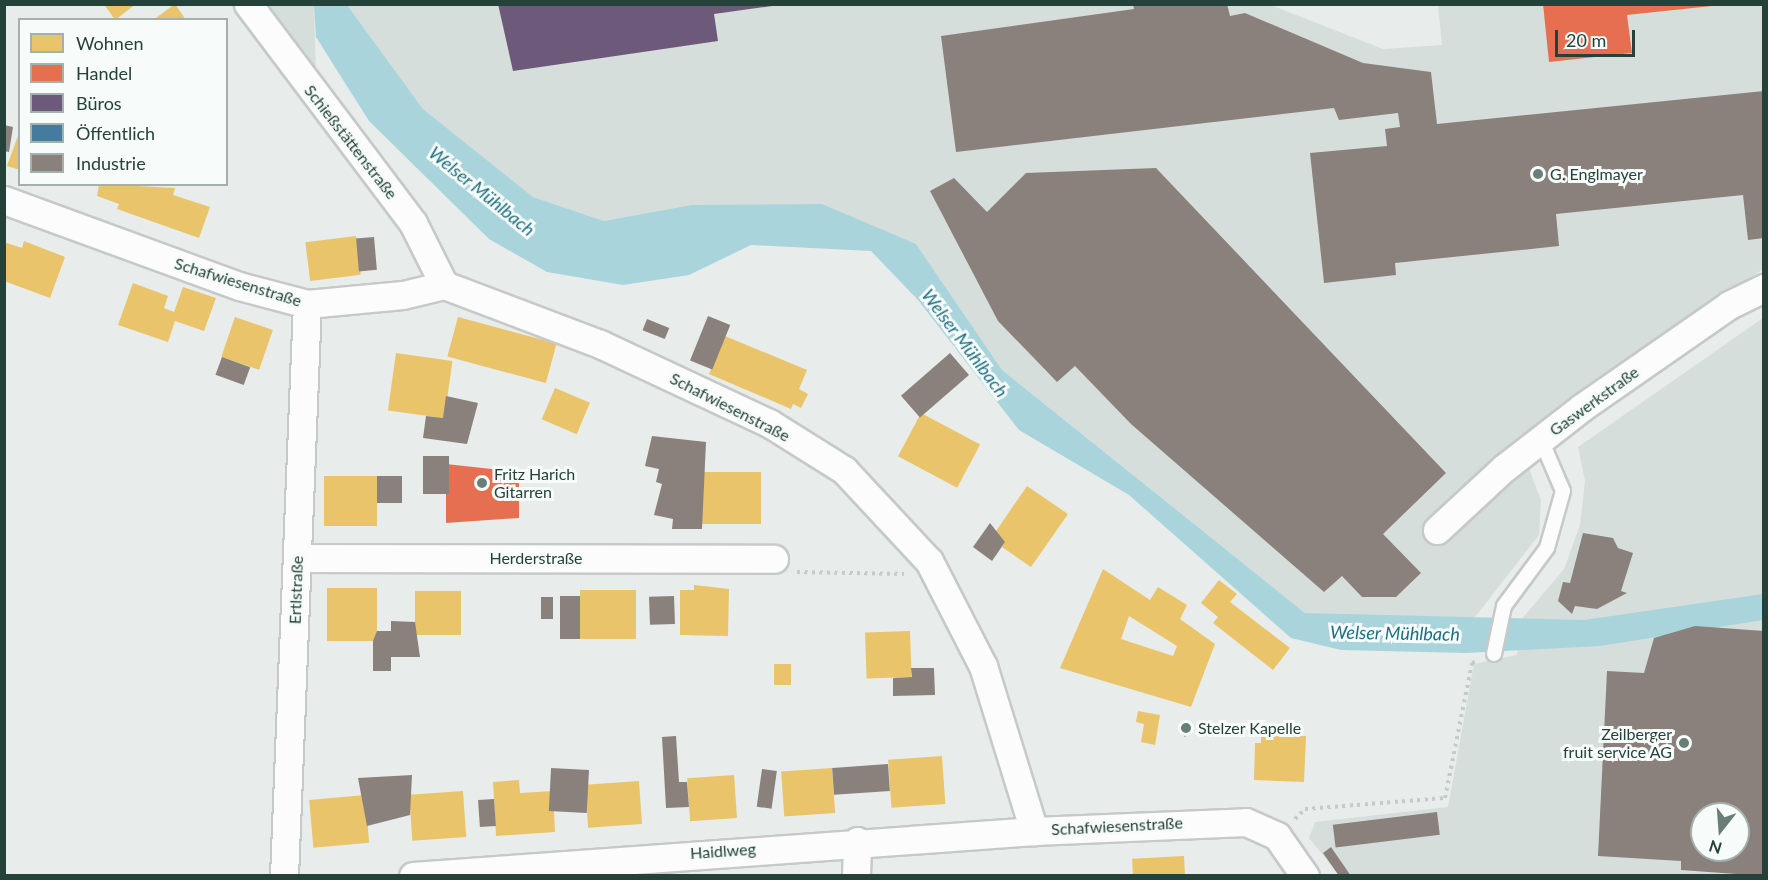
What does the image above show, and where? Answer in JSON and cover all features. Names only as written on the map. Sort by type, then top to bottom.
[{"type":"street","name":"Schießstättenstraße","points":[[248,4],[413,223],[444,285]]},
{"type":"street","name":"Schafwiesenstraße","points":[[4,200],[239,286],[307,304],[403,295],[444,285],[600,344],[769,423],[844,470],[888,510],[930,561],[983,666],[1034,831],[1215,820],[1246,822],[1277,836]]},
{"type":"street","name":"Gaswerkstraße","points":[[1437,531],[1541,440],[1729,305],[1764,288]]},
{"type":"street","name":"Ertlstraße","points":[[284,876],[307,304]]},
{"type":"street","name":"Herderstraße","points":[[298,558],[774,559]]},
{"type":"street","name":"Haidlweg","points":[[413,876],[856,841],[1034,831]]},
{"type":"street","points":[[1277,836],[1305,876]]},
{"type":"street","points":[[856,841],[856,876]]},
{"type":"lane","points":[[1494,654],[1500,619],[1547,548],[1563,491],[1541,440]]},
{"type":"path","points":[[774,559],[783,572],[817,573],[916,574],[930,561]]},
{"type":"path","points":[[1277,836],[1305,809],[1445,798],[1472,663],[1494,654]]},
{"type":"shaded area","name":"G. Englmayer","points":[[1268,4],[1383,49],[1442,45],[1438,5],[1763,5],[1763,269],[1519,442],[1541,500],[1539,535],[1472,621],[1305,613],[1002,370],[916,244],[691,205],[604,221],[533,197],[423,109],[347,5]]},
{"type":"shaded area","points":[[268,5],[314,5],[316,76]]},
{"type":"shaded area","points":[[1763,318],[1763,875],[1339,875],[1309,838],[1315,822],[1448,807],[1474,664],[1517,655],[1520,621],[1564,569],[1580,525],[1585,481],[1578,447]]},
{"type":"water","name":"Welser Mühlbach","points":[[314,5],[347,5],[423,109],[533,197],[604,221],[691,205],[822,204],[916,244],[1002,370],[1305,613],[1584,620],[1763,594],[1763,620],[1600,646],[1466,653],[1341,650],[1291,638],[1129,495],[1019,430],[918,300],[871,251],[751,245],[689,275],[623,285],[547,272],[489,239],[369,121],[316,37]]},
{"type":"building: Wohnen","points":[[104,4],[136,4],[118,18],[114,18]]},
{"type":"building: Wohnen","points":[[175,4],[185,18],[156,18]]},
{"type":"building: Wohnen","points":[[18,136],[18,169],[7,166]]},
{"type":"building: Wohnen","points":[[99,186],[175,188],[173,195],[210,207],[199,238],[117,209],[119,204],[97,196]]},
{"type":"building: Wohnen","points":[[356,236],[361,275],[310,281],[305,242]]},
{"type":"building: Wohnen","points":[[24,241],[65,257],[50,298],[4,281],[4,242],[22,248]]},
{"type":"building: Wohnen","points":[[133,283],[168,296],[164,308],[174,312],[183,287],[216,298],[204,331],[175,321],[168,342],[118,325]]},
{"type":"building: Wohnen","points":[[235,317],[273,330],[259,370],[221,357]]},
{"type":"building: Wohnen","points":[[458,317],[557,343],[546,383],[447,357]]},
{"type":"building: Wohnen","points":[[725,336],[807,370],[799,389],[808,394],[801,408],[793,404],[791,409],[709,374]]},
{"type":"building: Wohnen","points":[[396,353],[452,361],[444,418],[388,410]]},
{"type":"building: Wohnen","points":[[555,388],[590,403],[577,434],[542,419]]},
{"type":"building: Wohnen","points":[[921,413],[980,444],[957,488],[898,456]]},
{"type":"building: Wohnen","points":[[702,472],[761,472],[761,524],[702,524]]},
{"type":"building: Wohnen","points":[[324,476],[377,476],[377,526],[324,526]]},
{"type":"building: Wohnen","points":[[1027,486],[1068,514],[1031,567],[1002,547],[1005,542],[994,534]]},
{"type":"building: Wohnen","points":[[1103,569],[1150,600],[1158,587],[1187,605],[1180,619],[1215,644],[1191,707],[1060,668]],"holes":[[[1129,616],[1177,646],[1173,656],[1121,639]]]},
{"type":"building: Wohnen","points":[[1219,580],[1237,594],[1230,602],[1290,648],[1273,670],[1213,623],[1218,617],[1201,603]]},
{"type":"building: Wohnen","points":[[694,585],[729,589],[728,636],[680,635],[680,590],[694,590]]},
{"type":"building: Wohnen","points":[[327,588],[377,588],[377,641],[327,641]]},
{"type":"building: Wohnen","points":[[580,590],[636,590],[636,639],[580,639]]},
{"type":"building: Wohnen","points":[[415,591],[461,591],[461,635],[415,635]]},
{"type":"building: Wohnen","points":[[910,631],[912,677],[867,679],[865,633]]},
{"type":"building: Wohnen","points":[[774,664],[791,664],[791,685],[774,685]]},
{"type":"building: Wohnen","points":[[1138,711],[1160,715],[1155,745],[1141,742],[1144,724],[1136,722]]},
{"type":"building: Wohnen","points":[[1261,735],[1306,736],[1304,782],[1254,780],[1255,743],[1261,743]]},
{"type":"building: Wohnen","points":[[942,756],[945,804],[891,808],[888,760]]},
{"type":"building: Wohnen","points":[[832,768],[835,813],[784,816],[781,772]]},
{"type":"building: Wohnen","points":[[734,775],[737,818],[690,821],[687,778]]},
{"type":"building: Wohnen","points":[[519,780],[520,793],[553,791],[555,832],[496,836],[493,782]]},
{"type":"building: Wohnen","points":[[639,781],[642,824],[588,828],[585,785]]},
{"type":"building: Wohnen","points":[[463,791],[466,837],[412,841],[409,795]]},
{"type":"building: Wohnen","points":[[365,795],[369,843],[313,848],[309,800]]},
{"type":"building: Wohnen","points":[[1184,856],[1185,876],[1133,876],[1132,859]]},
{"type":"building: Handel","points":[[1543,4],[1712,4],[1712,6],[1627,15],[1632,53],[1549,62]]},
{"type":"building: Handel","name":"Fritz Harich Gitarren","points":[[446,464],[519,472],[519,518],[446,523]]},
{"type":"building: Büros","points":[[498,4],[772,4],[772,6],[714,14],[718,41],[513,71]]},
{"type":"building: Öffentlich","name":"Stelzer Kapelle","points":[[1187,721],[1193,726],[1185,737],[1179,730]]},
{"type":"building: Industrie","points":[[1133,4],[1227,4],[1230,16],[1245,13],[1363,63],[1431,72],[1437,124],[1764,91],[1764,238],[1748,240],[1743,195],[1556,214],[1559,246],[1395,263],[1396,275],[1324,283],[1310,153],[1387,146],[1385,129],[1400,127],[1398,113],[1339,120],[1334,108],[956,152],[941,36],[1134,9]]},
{"type":"building: Industrie","points":[[4,125],[13,127],[9,152],[4,151]]},
{"type":"building: Industrie","points":[[1156,168],[1446,473],[1383,534],[1421,573],[1396,597],[1362,597],[1342,576],[1324,592],[1131,424],[1075,366],[1057,382],[998,321],[930,191],[954,178],[987,212],[1026,173]]},
{"type":"building: Industrie","points":[[374,237],[377,270],[359,271],[356,239]]},
{"type":"building: Industrie","points":[[708,316],[730,325],[712,369],[690,361]]},
{"type":"building: Industrie","points":[[647,319],[669,328],[665,339],[643,330]]},
{"type":"building: Industrie","points":[[950,353],[969,375],[920,418],[901,396]]},
{"type":"building: Industrie","points":[[222,357],[250,367],[244,385],[216,375]]},
{"type":"building: Industrie","points":[[446,396],[478,403],[467,444],[423,438],[426,416],[443,418]]},
{"type":"building: Industrie","points":[[652,436],[706,442],[702,529],[672,529],[673,519],[654,515],[662,484],[656,482],[659,469],[645,466]]},
{"type":"building: Industrie","points":[[423,456],[449,456],[449,494],[423,494]]},
{"type":"building: Industrie","points":[[377,476],[402,476],[402,503],[377,503]]},
{"type":"building: Industrie","points":[[990,523],[1005,542],[992,561],[973,547]]},
{"type":"building: Industrie","points":[[1583,533],[1613,538],[1618,548],[1633,553],[1621,591],[1627,593],[1597,609],[1575,606],[1572,614],[1558,601],[1563,582],[1570,583]]},
{"type":"building: Industrie","points":[[560,596],[580,596],[580,639],[560,639]]},
{"type":"building: Industrie","points":[[674,596],[675,624],[650,625],[649,597]]},
{"type":"building: Industrie","points":[[541,597],[553,597],[553,619],[541,619]]},
{"type":"building: Industrie","points":[[391,621],[415,622],[420,657],[391,657],[391,671],[373,671],[373,641],[377,631],[391,631]]},
{"type":"building: Industrie","name":"Zeilberger fruit service AG","points":[[1695,626],[1764,631],[1764,876],[1681,870],[1681,861],[1598,856],[1607,671],[1644,673],[1654,638]]},
{"type":"building: Industrie","points":[[911,668],[934,668],[935,695],[893,696],[893,678],[912,677]]},
{"type":"building: Industrie","points":[[676,736],[679,782],[687,782],[689,807],[666,808],[662,737]]},
{"type":"building: Industrie","points":[[888,764],[890,791],[834,795],[832,768]]},
{"type":"building: Industrie","points":[[551,768],[589,770],[587,813],[549,811]]},
{"type":"building: Industrie","points":[[762,769],[777,771],[772,809],[757,807]]},
{"type":"building: Industrie","points":[[412,775],[410,815],[367,826],[358,778]]},
{"type":"building: Industrie","points":[[494,799],[496,826],[480,827],[478,800]]},
{"type":"building: Industrie","points":[[1437,812],[1440,835],[1336,848],[1333,825]]},
{"type":"building: Industrie","points":[[1331,847],[1351,876],[1339,876],[1323,853]]},
{"type":"place","name":"G. Englmayer","points":[[1538,174]]},
{"type":"place","name":"Fritz Harich Gitarren","points":[[482,483]]},
{"type":"place","name":"Stelzer Kapelle","points":[[1186,728]]},
{"type":"place","name":"Zeilberger fruit service AG","points":[[1684,743]]}]
